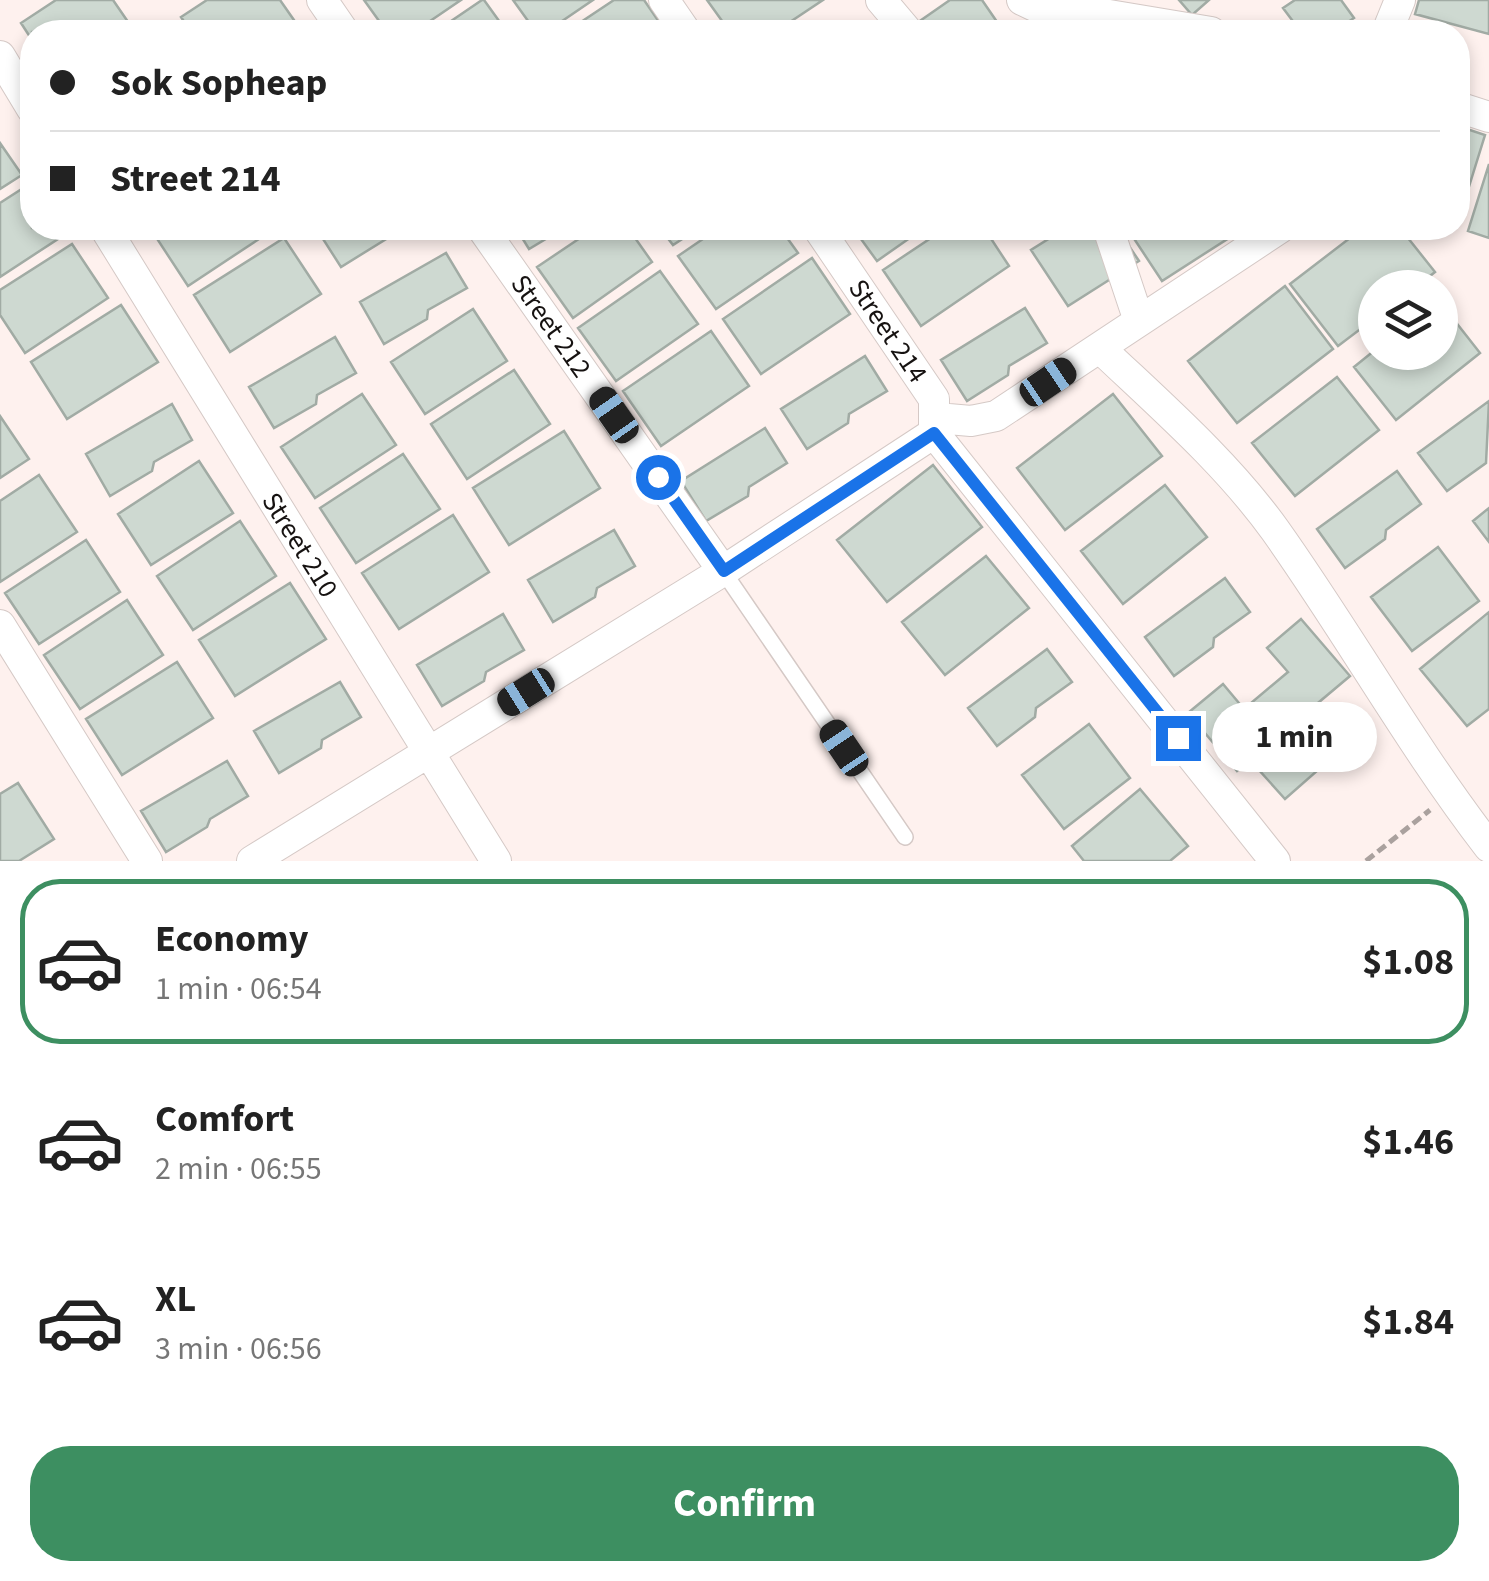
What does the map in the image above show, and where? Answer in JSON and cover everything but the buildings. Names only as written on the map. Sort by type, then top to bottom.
[{"type":"street","points":[[881,0],[898,20]]},
{"type":"street","points":[[1022,0],[1043,10],[1108,8],[1160,20]]},
{"type":"street","points":[[0,56],[20,89]]},
{"type":"street","name":"Street 210","points":[[112,240],[496,861]]},
{"type":"street","name":"Street 212","points":[[490,240],[724,571]]},
{"type":"street","name":"Street 214","points":[[826,240],[934,399],[936,426],[1275,861]]},
{"type":"street","points":[[1112,240],[1139,322]]},
{"type":"street","points":[[252,861],[724,571],[936,426],[996,416],[1262,240]]},
{"type":"street","points":[[1100,348],[1199,442],[1273,527],[1449,795],[1489,847]]},
{"type":"street","points":[[0,625],[147,861]]},
{"type":"lane","points":[[724,571],[904,837]]},
{"type":"path","points":[[1366,861],[1449,795]]},
{"type":"route","points":[[658,477],[724,571],[934,433],[1178,738]]}]
